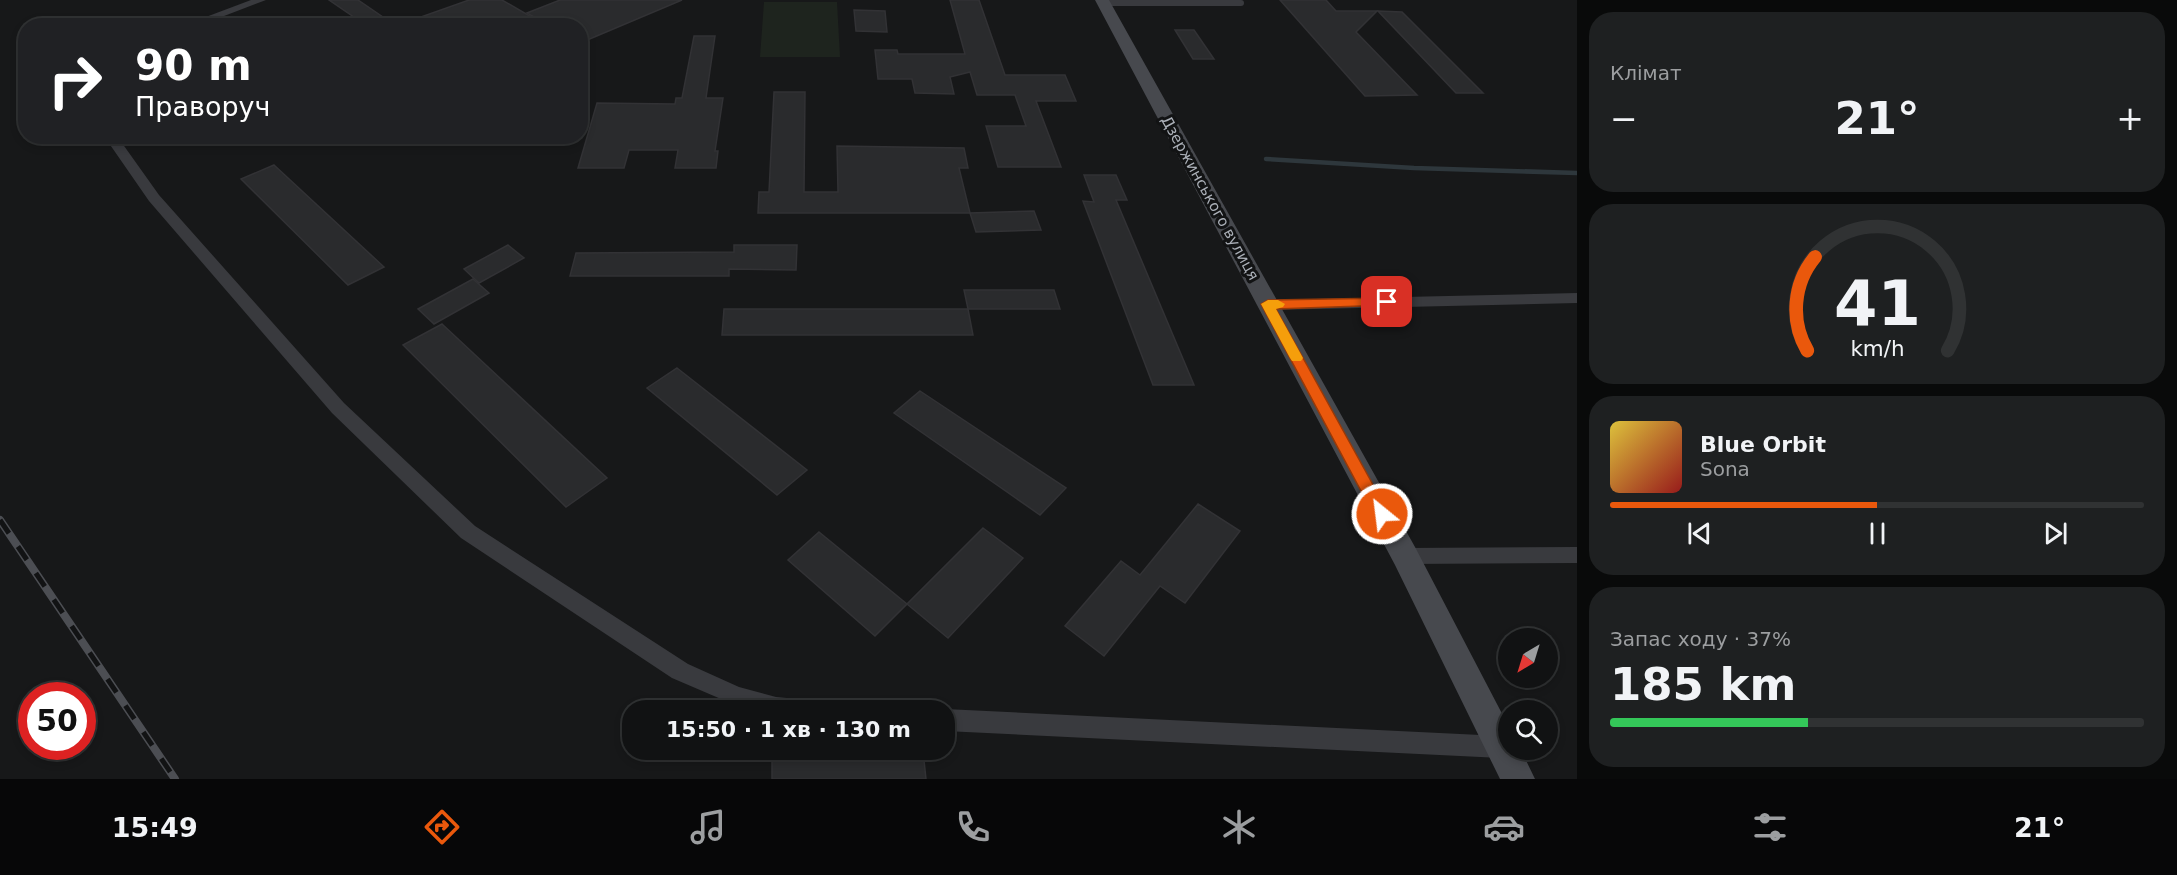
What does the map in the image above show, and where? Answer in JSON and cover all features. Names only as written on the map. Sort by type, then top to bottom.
[{"type":"main road","name":"Дзержинського вулиця","points":[[1103,2],[1405,556],[1498,741]]},
{"type":"main road","name":"Дзержинського вулиця","points":[[1508,760],[1518,779]]},
{"type":"street","points":[[210,18],[261,0]]},
{"type":"street","points":[[116,144],[154,198],[338,408],[468,532],[680,670],[748,700]]},
{"type":"street","points":[[1268,304],[1577,298]]},
{"type":"street","points":[[1405,556],[1577,555]]},
{"type":"street","points":[[955,720],[1498,747]]},
{"type":"lane","points":[[1103,2],[1241,3]]},
{"type":"shaded area","points":[[764,2],[837,2],[840,57],[760,57]]},
{"type":"building","points":[[329,0],[358,0],[384,18],[355,18]]},
{"type":"building","points":[[469,0],[502,0],[533,18],[418,18]]},
{"type":"building","points":[[560,0],[682,0],[588,40],[588,18],[535,18],[527,13]]},
{"type":"building","points":[[950,0],[979,0],[1005,75],[1065,75],[1076,101],[1036,101],[1061,167],[998,167],[986,126],[1026,126],[1015,95],[977,95],[970,72],[950,77],[954,94],[915,93],[912,79],[878,79],[875,50],[897,50],[898,54],[965,54]]},
{"type":"building","points":[[1280,0],[1326,0],[1336,11],[1377,11],[1356,32],[1417,95],[1365,96]]},
{"type":"building","points":[[854,10],[885,11],[887,32],[856,31]]},
{"type":"building","points":[[1378,11],[1402,12],[1483,93],[1456,93]]},
{"type":"building","points":[[1175,30],[1194,30],[1214,59],[1193,59]]},
{"type":"building","points":[[694,36],[715,36],[706,98],[723,98],[715,151],[718,151],[716,168],[675,168],[678,150],[629,150],[624,168],[578,168],[585,144],[588,144],[588,134],[597,103],[675,104],[676,98],[682,98]]},
{"type":"building","points":[[774,92],[805,92],[804,192],[838,192],[837,146],[964,148],[968,168],[959,168],[970,213],[758,213],[759,192],[769,192]]},
{"type":"building","points":[[274,165],[384,267],[348,285],[241,179]]},
{"type":"building","points":[[1084,175],[1116,175],[1127,200],[1116,200],[1194,385],[1153,385],[1083,201],[1094,202]]},
{"type":"building","points":[[1034,211],[1041,230],[976,232],[970,213]]},
{"type":"building","points":[[508,245],[524,258],[479,283],[464,269]]},
{"type":"building","points":[[734,245],[797,245],[796,270],[729,269],[729,276],[570,276],[576,253],[734,252]]},
{"type":"building","points":[[473,279],[489,293],[434,324],[418,309]]},
{"type":"building","points":[[964,290],[1054,290],[1060,309],[968,309]]},
{"type":"building","points":[[724,309],[968,309],[973,335],[722,335]]},
{"type":"building","points":[[442,324],[607,478],[566,507],[403,345]]},
{"type":"building","points":[[677,368],[807,470],[777,495],[647,388]]},
{"type":"building","points":[[920,391],[1066,488],[1040,515],[894,413]]},
{"type":"building","points":[[1198,504],[1240,531],[1185,603],[1160,586],[1104,656],[1065,626],[1121,561],[1140,575]]},
{"type":"building","points":[[983,528],[1023,558],[948,638],[907,604]]},
{"type":"building","points":[[819,532],[907,604],[875,636],[788,560]]},
{"type":"building","points":[[772,760],[924,760],[926,779],[772,779]]},
{"type":"waterway","points":[[1266,159],[1414,168],[1577,173]]},
{"type":"railway","points":[[0,520],[175,779]]},
{"type":"slow traffic","points":[[1278,304],[1268,304],[1297,358]]},
{"type":"route","points":[[1382,514],[1268,304],[1387,302]]}]
